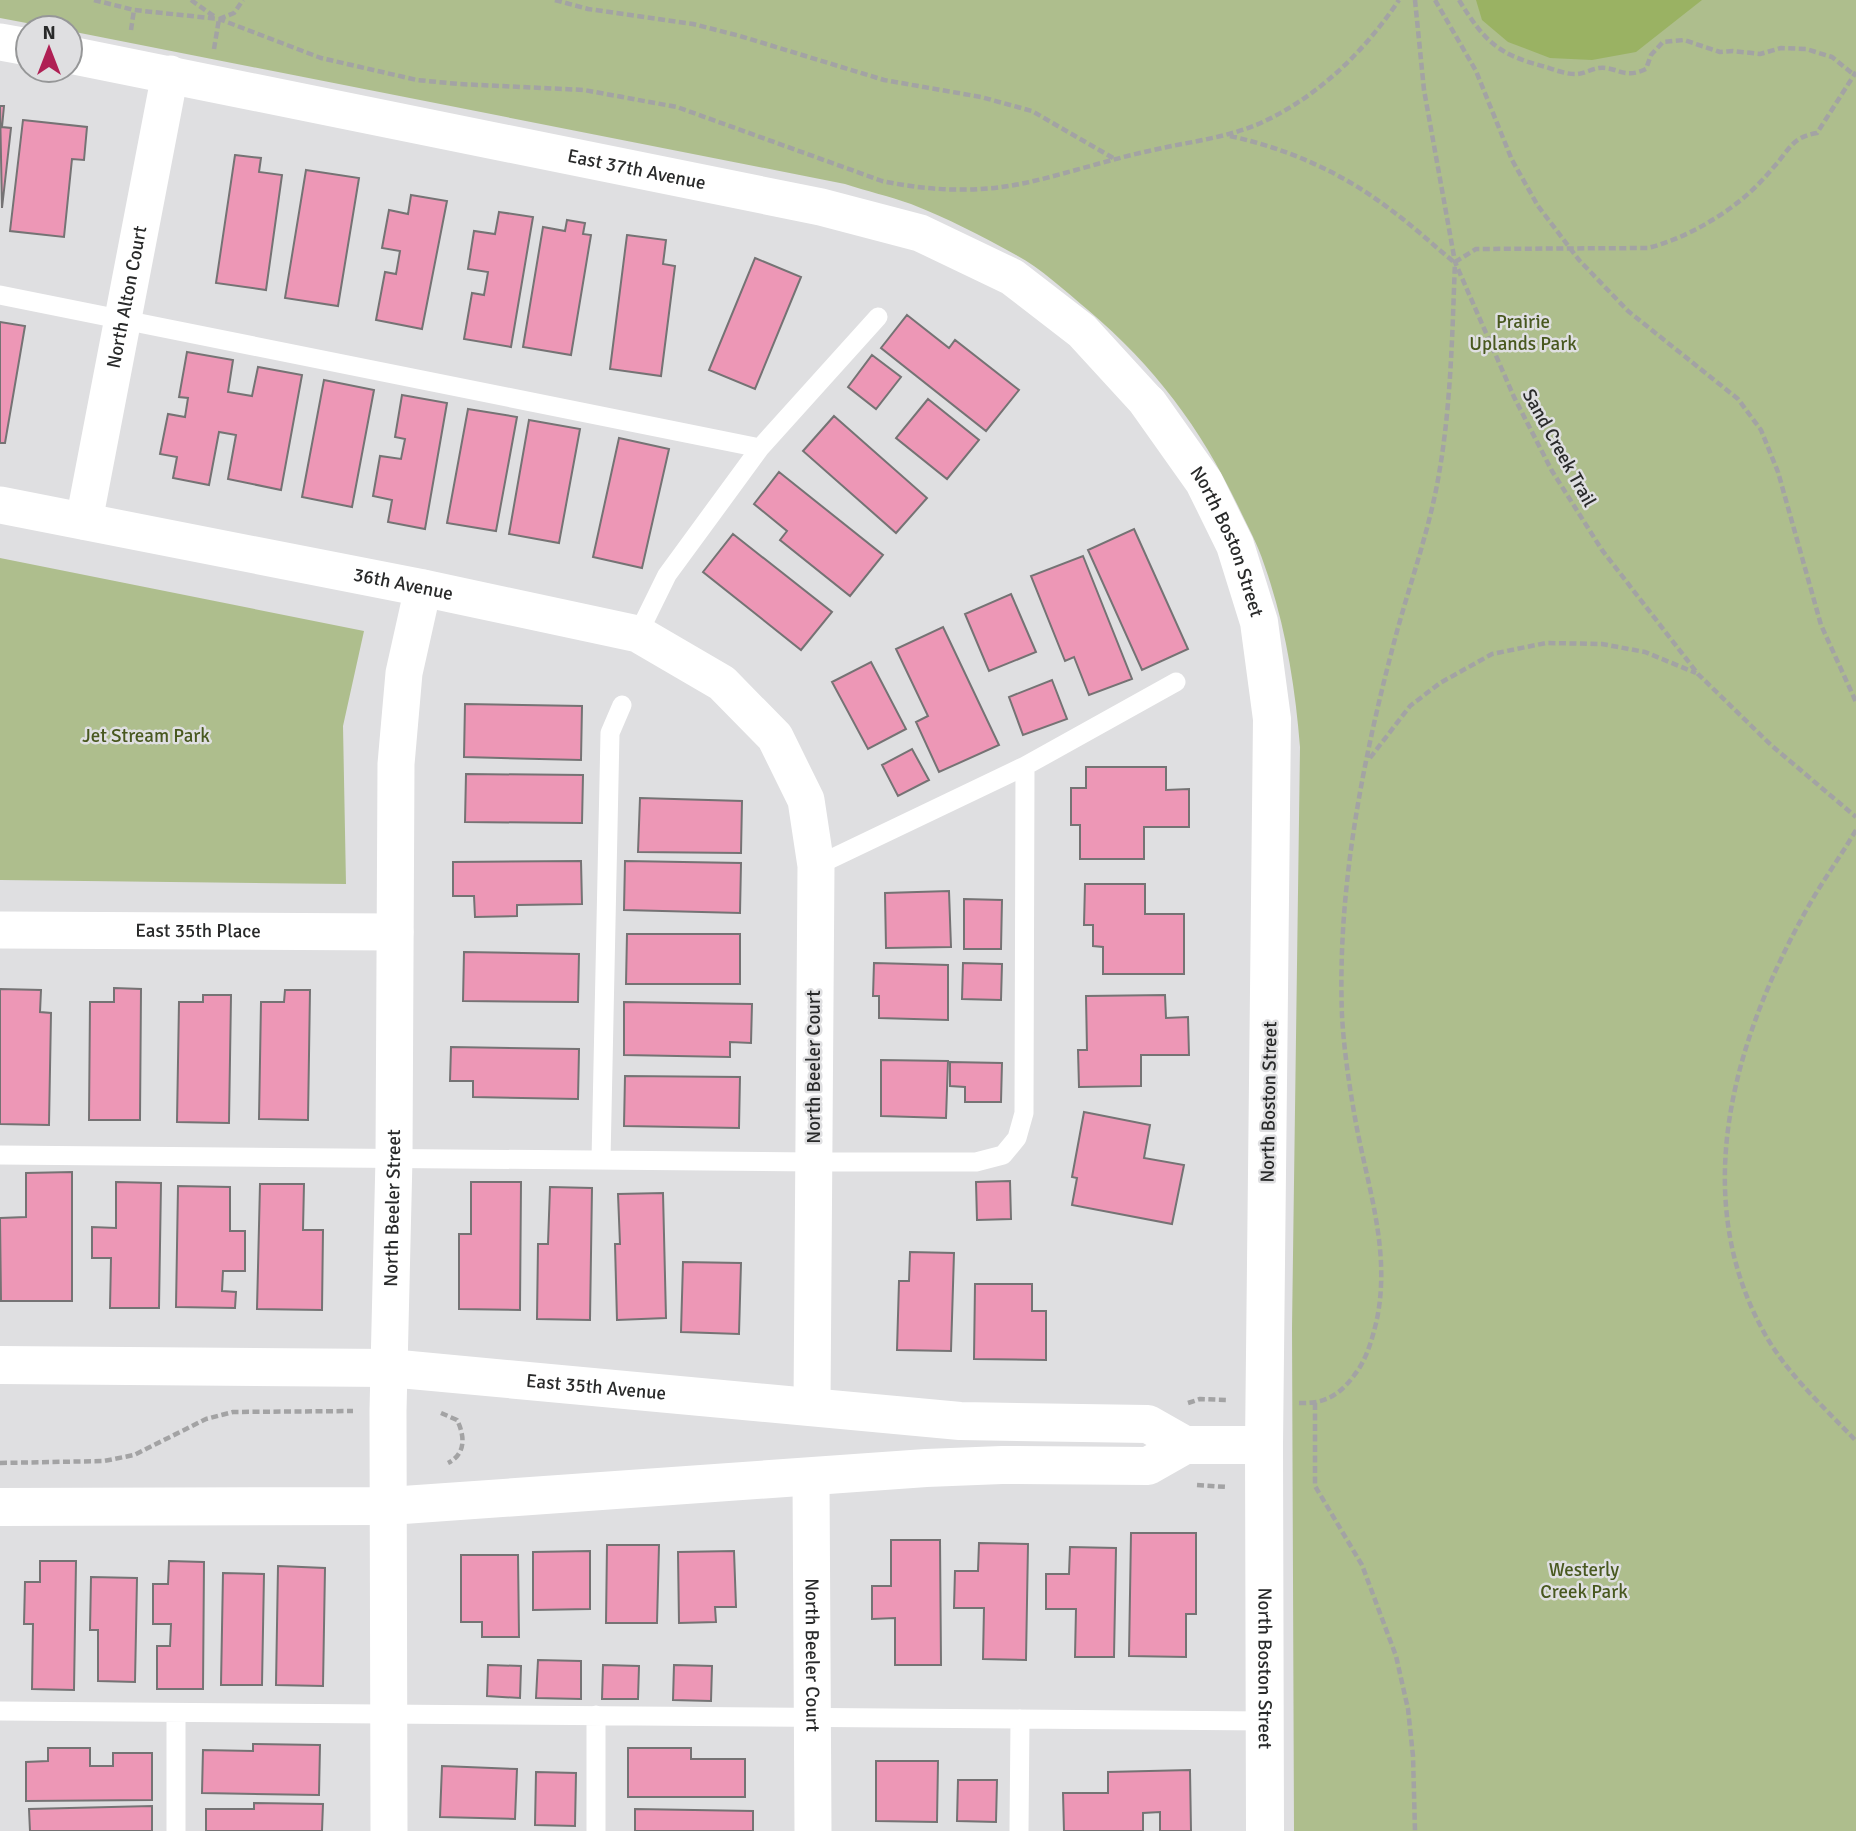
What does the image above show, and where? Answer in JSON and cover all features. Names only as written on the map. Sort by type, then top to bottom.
[{"type":"street","name":"East 37th Avenue","points":[[84,58],[821,206],[920,233],[1012,277],[1082,331],[1148,403]]},
{"type":"street","name":"North Alton Court","points":[[84,521],[170,74]]},
{"type":"street","name":"North Boston Street","points":[[1148,403],[1204,482],[1235,545],[1259,622],[1272,719],[1264,1445],[1265,1831]]},
{"type":"street","name":"36th Avenue","points":[[0,505],[423,588],[638,634],[722,683],[775,737]]},
{"type":"street","name":"North Beeler Street","points":[[389,1831],[389,1368],[394,1158],[396,764],[404,673],[423,588]]},
{"type":"street","name":"North Beeler Court","points":[[775,737],[806,800],[816,866],[812,1405]]},
{"type":"street","name":"East 35th Place","points":[[0,930],[395,932]]},
{"type":"street","name":"East 35th Avenue","points":[[0,1365],[389,1368],[812,1405],[960,1421],[1148,1423],[1185,1445]]},
{"type":"street","points":[[0,1507],[389,1506],[926,1468],[1002,1465],[1148,1466],[1185,1445],[1264,1445]]},
{"type":"street","name":"North Beeler Court","points":[[811,1478],[813,1831]]},
{"type":"lane","points":[[0,295],[760,448]]},
{"type":"lane","points":[[638,634],[667,575],[760,448],[878,317]]},
{"type":"lane","points":[[816,866],[1025,766],[1175,681]]},
{"type":"lane","points":[[601,1160],[610,733],[622,705]]},
{"type":"lane","points":[[0,1154],[814,1162],[976,1162],[1003,1155],[1017,1138],[1024,1113],[1025,766]]},
{"type":"lane","points":[[0,1711],[1266,1721]]},
{"type":"lane","points":[[176,1713],[176,1831]]},
{"type":"lane","points":[[596,1715],[596,1831]]},
{"type":"lane","points":[[1019,1831],[1020,1720]]},
{"type":"path","points":[[94,0],[134,10],[219,19],[234,13],[243,0]]},
{"type":"path","points":[[191,0],[219,19],[321,58],[417,79],[459,84],[584,90],[677,107],[882,181],[943,190],[1024,183],[1195,140],[1228,136],[1272,118],[1334,76],[1380,28],[1399,0]]},
{"type":"path","points":[[555,0],[588,9],[693,24],[884,79],[981,97],[1032,111],[1114,159]]},
{"type":"path","name":"Sand Creek Trail","points":[[1415,0],[1423,90],[1455,262],[1514,397],[1552,471],[1602,550],[1698,674],[1771,745],[1856,817]]},
{"type":"path","points":[[1435,0],[1476,71],[1512,160],[1538,206],[1578,260],[1628,310],[1738,398],[1761,430],[1778,472],[1821,625],[1856,702]]},
{"type":"path","points":[[1455,262],[1476,249],[1648,248],[1674,241],[1741,200],[1774,168],[1793,142],[1807,134],[1817,133],[1855,73],[1832,57],[1806,49],[1781,48],[1759,54],[1720,52],[1684,40],[1663,42],[1651,55],[1646,69],[1635,74],[1601,68],[1576,75],[1517,60],[1493,45],[1476,29],[1459,0]]},
{"type":"path","points":[[1228,136],[1266,144],[1336,173],[1393,211],[1455,262]]},
{"type":"path","points":[[1415,1831],[1413,1756],[1408,1709],[1396,1656],[1362,1565],[1315,1486],[1315,1404],[1330,1399],[1346,1387],[1362,1364],[1373,1335],[1380,1302],[1382,1262],[1377,1212],[1355,1118],[1342,1018],[1342,959],[1354,832],[1367,761],[1396,637],[1429,523],[1444,447],[1455,262]]},
{"type":"path","points":[[1367,761],[1410,706],[1440,683],[1492,654],[1546,643],[1602,644],[1645,652],[1698,674]]},
{"type":"path","points":[[1856,830],[1809,906],[1778,967],[1746,1043],[1730,1106],[1724,1163],[1726,1218],[1737,1266],[1766,1336],[1798,1380],[1856,1441]]},
{"type":"path","points":[[1200,1399],[1233,1400]]},
{"type":"path","points":[[0,1462],[70,1463],[124,1457],[160,1444],[185,1428],[206,1419],[233,1412],[361,1410]]},
{"type":"path","points":[[433,1412],[446,1413],[457,1420],[463,1431],[460,1454],[453,1461],[442,1465]]},
{"type":"path","points":[[1193,1484],[1233,1487]]},
{"type":"green space","name":"Prairie Uplands Park","points":[[0,0],[1856,0],[1856,1831],[1294,1831],[1292,1328],[1300,747],[1295,701],[1288,654],[1271,586],[1259,550],[1238,506],[1192,424],[1155,376],[1112,332],[1053,281],[1026,261],[990,241],[911,204],[845,184],[84,34],[84,14],[14,14],[14,21],[0,18]]},
{"type":"green space","points":[[1476,0],[1702,0],[1636,52],[1592,60],[1550,58],[1508,42],[1482,20]]},
{"type":"green space","name":"Jet Stream Park","points":[[0,558],[364,631],[343,726],[346,884],[0,880]]},
{"type":"building","points":[[0,106],[4,106],[2,127],[11,128],[2,208]]},
{"type":"building","points":[[23,120],[87,127],[84,160],[72,159],[64,237],[10,231]]},
{"type":"building","points":[[235,155],[261,158],[259,172],[282,175],[266,290],[216,283]]},
{"type":"building","points":[[306,170],[359,178],[338,306],[285,298]]},
{"type":"building","points":[[411,195],[447,201],[422,329],[376,320],[385,272],[396,274],[400,251],[382,248],[389,210],[408,214]]},
{"type":"building","points":[[499,212],[533,217],[511,347],[464,339],[472,293],[484,295],[488,272],[468,269],[474,231],[495,234]]},
{"type":"building","points":[[567,220],[585,223],[583,234],[591,235],[571,355],[523,347],[543,227],[565,231]]},
{"type":"building","points":[[627,235],[666,240],[663,264],[675,266],[661,376],[610,369]]},
{"type":"building","points":[[755,258],[801,277],[755,389],[709,370]]},
{"type":"building","points":[[907,315],[949,348],[955,340],[1019,390],[986,431],[881,348]]},
{"type":"building","points":[[0,322],[25,326],[5,443],[0,443]]},
{"type":"building","points":[[187,352],[233,360],[228,392],[252,396],[258,367],[302,375],[281,490],[228,479],[236,435],[219,432],[209,485],[173,478],[177,457],[160,454],[168,414],[185,417],[188,398],[179,397]]},
{"type":"building","points":[[872,355],[901,377],[876,409],[848,387]]},
{"type":"building","points":[[324,380],[374,390],[352,507],[302,497]]},
{"type":"building","points":[[402,395],[447,403],[425,529],[388,522],[392,500],[373,496],[380,456],[401,459],[405,439],[395,437]]},
{"type":"building","points":[[928,399],[979,440],[947,479],[896,438]]},
{"type":"building","points":[[468,409],[517,417],[496,531],[447,523]]},
{"type":"building","points":[[834,416],[927,498],[896,533],[803,451]]},
{"type":"building","points":[[529,420],[580,429],[559,543],[509,534]]},
{"type":"building","points":[[619,438],[669,449],[642,568],[593,557]]},
{"type":"building","points":[[779,472],[883,555],[850,596],[780,540],[787,531],[754,504]]},
{"type":"building","points":[[1134,529],[1188,649],[1142,670],[1088,550]]},
{"type":"building","points":[[733,534],[832,612],[801,650],[703,572]]},
{"type":"building","points":[[1083,556],[1132,679],[1089,695],[1074,657],[1065,661],[1031,576]]},
{"type":"building","points":[[1011,594],[1036,652],[989,671],[965,614]]},
{"type":"building","points":[[943,627],[999,745],[939,772],[916,722],[928,716],[896,649]]},
{"type":"building","points":[[871,662],[906,729],[868,749],[832,682]]},
{"type":"building","points":[[1052,680],[1067,719],[1023,735],[1009,697]]},
{"type":"building","points":[[465,704],[582,706],[581,760],[464,757]]},
{"type":"building","points":[[912,749],[929,780],[898,796],[882,765]]},
{"type":"building","points":[[1086,767],[1166,767],[1166,790],[1189,789],[1189,827],[1144,827],[1144,859],[1080,859],[1080,825],[1071,825],[1071,788],[1086,788]]},
{"type":"building","points":[[466,774],[583,775],[582,823],[465,822]]},
{"type":"building","points":[[640,798],[742,801],[741,853],[638,852]]},
{"type":"building","points":[[581,861],[582,904],[517,905],[517,916],[475,917],[474,896],[453,896],[453,862]]},
{"type":"building","points":[[625,861],[741,863],[740,913],[624,910]]},
{"type":"building","points":[[1085,884],[1145,884],[1145,914],[1184,914],[1184,974],[1103,974],[1103,947],[1093,946],[1093,925],[1084,925]]},
{"type":"building","points":[[949,891],[951,947],[886,948],[885,893]]},
{"type":"building","points":[[964,899],[1002,900],[1001,949],[964,949]]},
{"type":"building","points":[[627,934],[740,934],[740,984],[626,984]]},
{"type":"building","points":[[464,952],[579,954],[578,1002],[463,1001]]},
{"type":"building","points":[[874,963],[948,965],[948,1020],[879,1018],[879,996],[873,996]]},
{"type":"building","points":[[963,963],[1002,964],[1001,1000],[962,999]]},
{"type":"building","points":[[114,988],[141,989],[140,1120],[89,1120],[90,1002],[114,1002]]},
{"type":"building","points":[[0,989],[41,990],[40,1012],[51,1013],[49,1125],[0,1124]]},
{"type":"building","points":[[285,990],[310,990],[308,1120],[259,1119],[261,1002],[284,1002]]},
{"type":"building","points":[[203,995],[231,995],[229,1123],[177,1122],[179,1002],[203,1002]]},
{"type":"building","points":[[1165,995],[1166,1018],[1188,1017],[1189,1055],[1141,1055],[1141,1086],[1079,1087],[1078,1050],[1087,1050],[1086,996]]},
{"type":"building","points":[[624,1002],[752,1004],[751,1043],[730,1042],[730,1057],[624,1055]]},
{"type":"building","points":[[451,1047],[579,1049],[578,1099],[473,1097],[473,1081],[450,1081]]},
{"type":"building","points":[[881,1060],[948,1061],[946,1118],[881,1116]]},
{"type":"building","points":[[950,1062],[1002,1063],[1001,1102],[965,1102],[965,1087],[950,1086]]},
{"type":"building","points":[[625,1076],[740,1077],[739,1128],[624,1126]]},
{"type":"building","points":[[1084,1112],[1150,1125],[1144,1158],[1184,1165],[1172,1224],[1072,1205],[1077,1178],[1072,1177]]},
{"type":"building","points":[[72,1172],[72,1301],[1,1301],[0,1218],[26,1217],[26,1173]]},
{"type":"building","points":[[1010,1181],[1011,1219],[977,1220],[976,1182]]},
{"type":"building","points":[[116,1182],[161,1183],[159,1308],[110,1308],[111,1258],[92,1258],[92,1227],[116,1228]]},
{"type":"building","points":[[471,1182],[521,1182],[520,1310],[459,1309],[459,1234],[471,1234]]},
{"type":"building","points":[[260,1184],[304,1184],[303,1230],[323,1230],[322,1310],[257,1309]]},
{"type":"building","points":[[178,1186],[230,1187],[230,1231],[245,1231],[245,1271],[223,1271],[222,1291],[236,1292],[235,1308],[176,1307]]},
{"type":"building","points":[[550,1187],[592,1188],[590,1320],[537,1319],[538,1244],[548,1244]]},
{"type":"building","points":[[663,1193],[666,1318],[617,1320],[615,1244],[620,1244],[618,1194]]},
{"type":"building","points":[[910,1252],[954,1253],[951,1351],[897,1350],[899,1281],[909,1281]]},
{"type":"building","points":[[683,1262],[741,1263],[739,1334],[681,1332]]},
{"type":"building","points":[[975,1284],[1032,1284],[1032,1311],[1046,1311],[1046,1360],[974,1359]]},
{"type":"building","points":[[1131,1533],[1196,1533],[1196,1614],[1186,1614],[1186,1657],[1129,1656]]},
{"type":"building","points":[[891,1540],[940,1540],[941,1665],[895,1665],[895,1618],[872,1619],[872,1586],[891,1586]]},
{"type":"building","points":[[979,1543],[1028,1544],[1026,1660],[983,1659],[984,1608],[954,1608],[955,1571],[978,1571]]},
{"type":"building","points":[[607,1545],[659,1545],[657,1623],[606,1623]]},
{"type":"building","points":[[1070,1547],[1116,1548],[1114,1657],[1075,1657],[1076,1609],[1046,1609],[1046,1574],[1069,1574]]},
{"type":"building","points":[[590,1551],[590,1609],[533,1610],[533,1552]]},
{"type":"building","points":[[734,1551],[736,1607],[715,1607],[716,1622],[679,1623],[678,1552]]},
{"type":"building","points":[[461,1555],[518,1555],[519,1637],[482,1637],[482,1622],[461,1622]]},
{"type":"building","points":[[40,1561],[76,1561],[74,1690],[32,1689],[33,1624],[24,1624],[25,1582],[40,1582]]},
{"type":"building","points":[[169,1561],[204,1562],[203,1689],[157,1689],[157,1646],[170,1646],[171,1624],[153,1624],[153,1584],[168,1584]]},
{"type":"building","points":[[278,1566],[325,1568],[323,1686],[276,1685]]},
{"type":"building","points":[[223,1573],[264,1574],[262,1685],[221,1685]]},
{"type":"building","points":[[91,1577],[137,1578],[135,1682],[98,1681],[98,1630],[90,1630]]},
{"type":"building","points":[[538,1660],[581,1661],[581,1699],[536,1698]]},
{"type":"building","points":[[488,1665],[521,1666],[520,1698],[487,1696]]},
{"type":"building","points":[[603,1665],[639,1666],[638,1699],[602,1699]]},
{"type":"building","points":[[674,1665],[712,1666],[711,1701],[673,1700]]},
{"type":"building","points":[[253,1744],[320,1745],[319,1795],[202,1793],[203,1750],[253,1751]]},
{"type":"building","points":[[48,1748],[90,1748],[90,1766],[113,1766],[113,1753],[152,1753],[152,1800],[26,1801],[26,1762],[48,1761]]},
{"type":"building","points":[[628,1748],[691,1748],[691,1759],[745,1759],[745,1797],[628,1797]]},
{"type":"building","points":[[876,1761],[938,1761],[937,1822],[876,1821]]},
{"type":"building","points":[[442,1766],[517,1769],[515,1819],[440,1817]]},
{"type":"building","points":[[1190,1770],[1191,1831],[1160,1831],[1160,1812],[1143,1813],[1143,1831],[1064,1831],[1063,1793],[1108,1793],[1108,1772]]},
{"type":"building","points":[[536,1772],[576,1773],[575,1826],[535,1825]]},
{"type":"building","points":[[958,1780],[997,1780],[996,1822],[957,1821]]},
{"type":"building","points":[[254,1803],[323,1804],[322,1831],[206,1831],[206,1809],[254,1809]]},
{"type":"building","points":[[152,1806],[152,1831],[30,1831],[29,1809]]},
{"type":"building","points":[[635,1809],[753,1811],[753,1831],[635,1831]]},
{"type":"park label","name":"Westerly Creek Park","points":[[1584,1581]]}]
